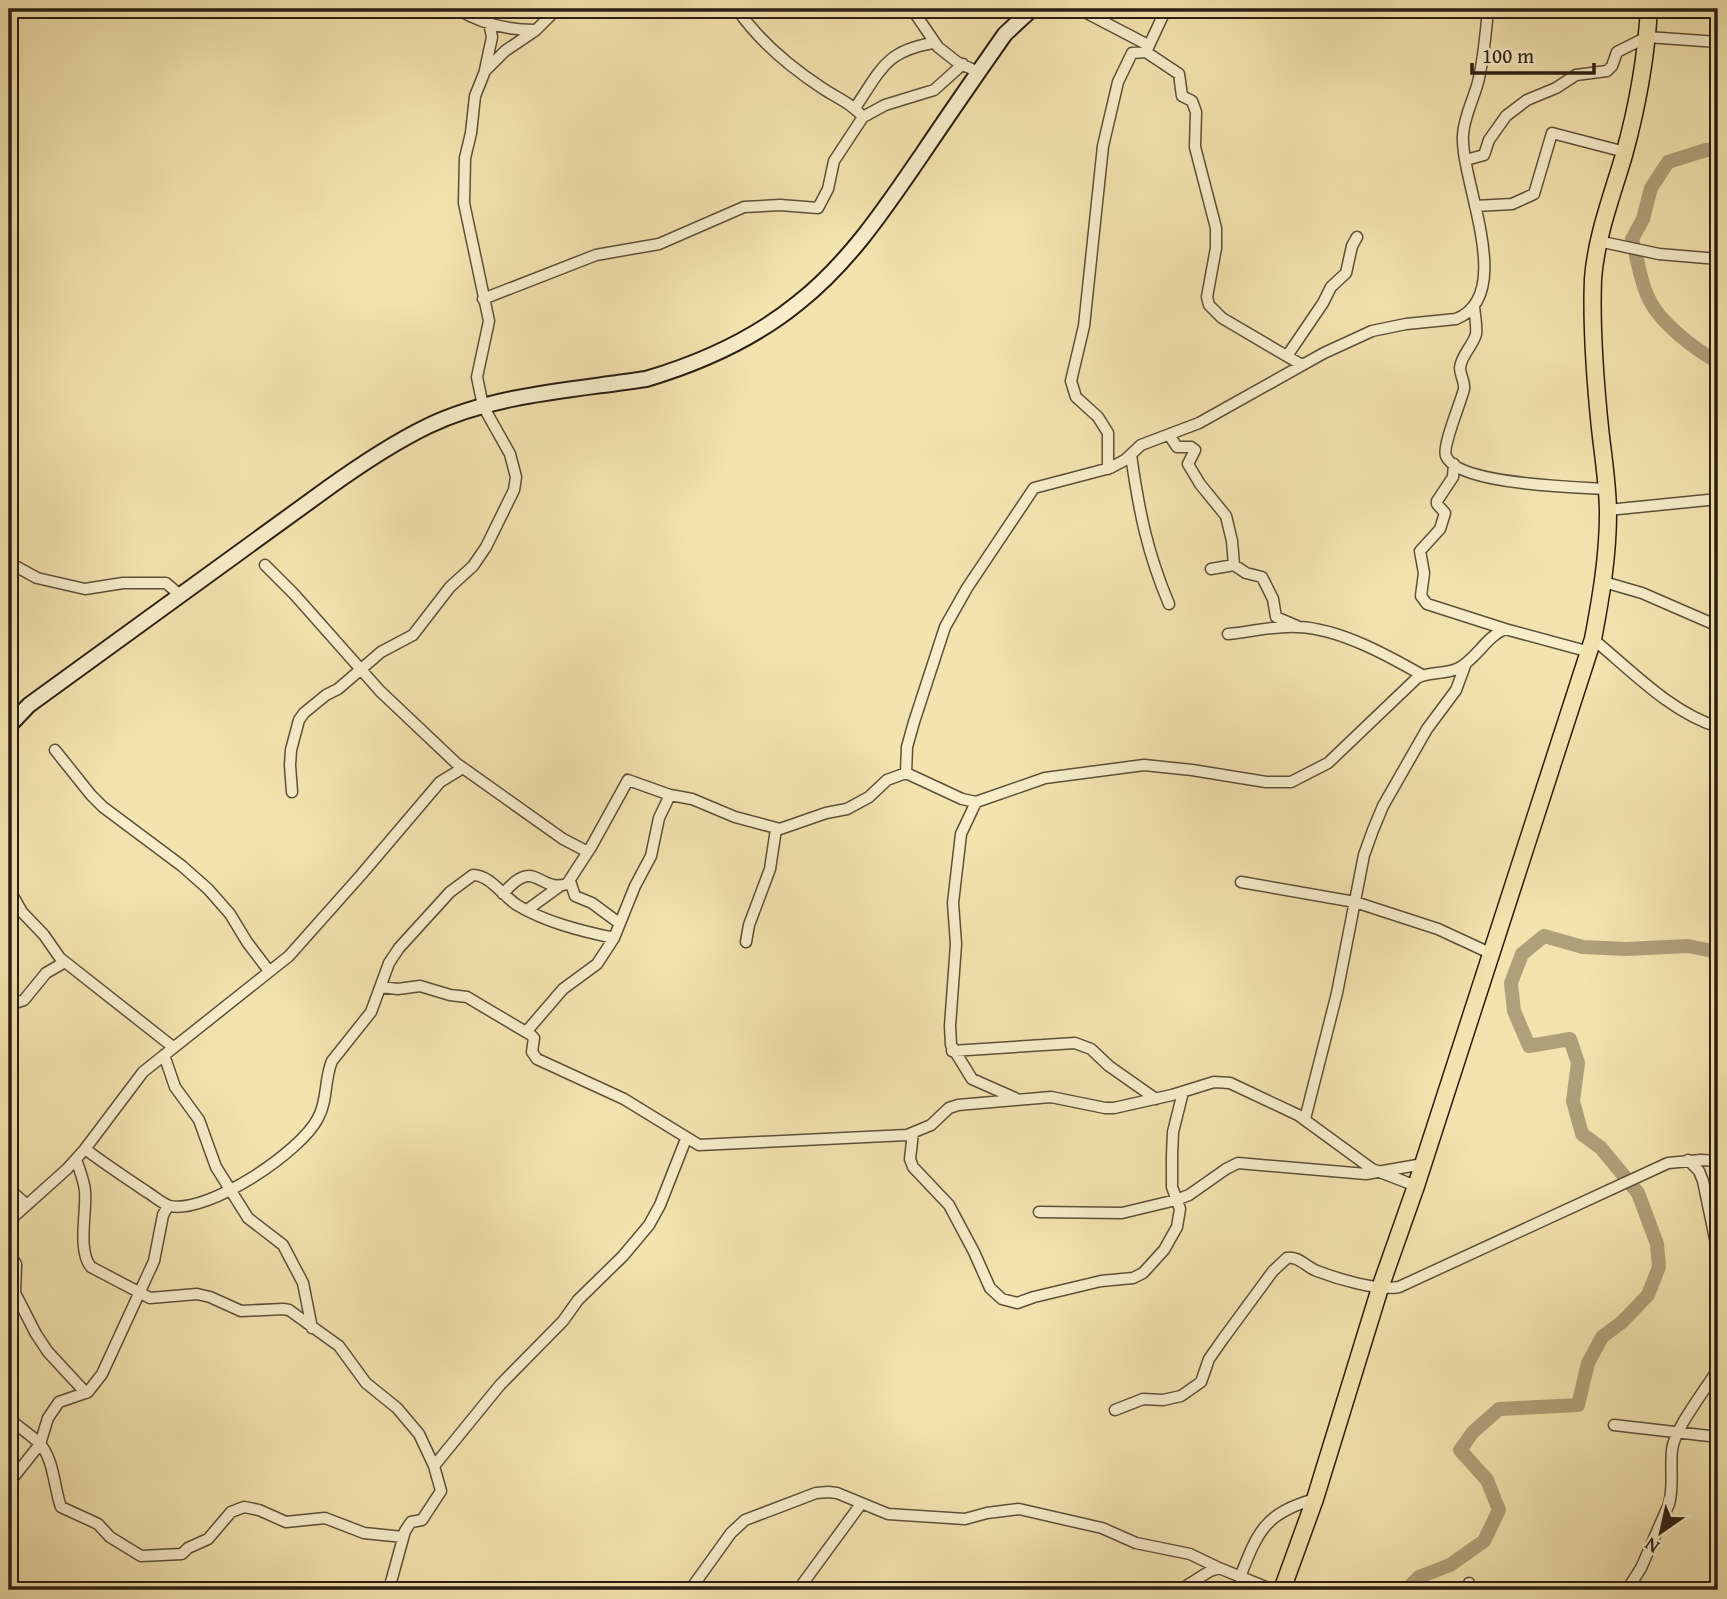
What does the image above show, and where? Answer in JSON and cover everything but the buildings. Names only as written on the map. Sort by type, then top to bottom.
[{"type":"highway","points":[[1282,1590],[1315,1499],[1380,1289],[1592,646],[1604,582],[1608,510],[1595,386],[1594,278],[1598,241],[1625,152],[1647,37],[1645,9]]},
{"type":"main road","points":[[10,722],[29,705],[366,461],[429,426],[482,407],[662,374],[741,341],[796,305],[839,265],[870,230],[1005,34],[1032,9]]},
{"type":"street","points":[[457,9],[506,29],[536,30]]},
{"type":"street","points":[[485,71],[505,51],[536,30],[557,9]]},
{"type":"street","points":[[737,9],[760,39],[824,89],[855,108],[863,117]]},
{"type":"street","points":[[912,9],[933,43],[978,72]]},
{"type":"street","points":[[1079,9],[1147,48],[1179,74],[1182,96],[1192,101],[1196,112],[1195,148],[1216,228],[1216,248],[1207,297],[1209,305],[1222,318],[1302,365]]},
{"type":"street","points":[[1108,469],[1108,433],[1098,417],[1076,397],[1071,381],[1084,326],[1103,146],[1118,82],[1132,53],[1147,48],[1166,9]]},
{"type":"street","points":[[906,773],[907,747],[945,626],[1026,495],[1034,488],[1108,469],[1130,456],[1141,445],[1199,422],[1302,365],[1372,331],[1406,324],[1456,319],[1466,315],[1474,307],[1480,297],[1485,273],[1463,136],[1478,81],[1488,9]]},
{"type":"street","points":[[292,792],[291,750],[299,720],[315,704],[338,689],[387,648],[413,635],[450,587],[473,566],[486,547],[514,491],[516,477],[504,441],[482,407],[477,377],[489,321],[464,203],[463,180],[475,96],[485,71],[492,37],[489,22]]},
{"type":"street","points":[[1466,160],[1484,155],[1489,140],[1506,116],[1527,100],[1556,88],[1576,75],[1607,71],[1619,50],[1647,37],[1718,42]]},
{"type":"street","points":[[855,108],[890,58],[906,49],[933,43]]},
{"type":"street","points":[[483,299],[596,255],[659,244],[744,207],[780,205],[818,208],[828,189],[834,161],[863,117],[885,105],[934,90],[963,64]]},
{"type":"street","points":[[1475,206],[1511,204],[1534,194],[1552,133],[1625,152]]},
{"type":"street","points":[[1287,356],[1331,287],[1346,273],[1352,246],[1357,237]]},
{"type":"street","points":[[1598,241],[1669,255],[1718,259]]},
{"type":"street","points":[[1474,307],[1475,337],[1461,364],[1464,387],[1445,449],[1446,455],[1454,464],[1485,477],[1523,483],[1606,489]]},
{"type":"street","points":[[1169,435],[1177,447],[1191,447],[1195,450],[1188,464],[1226,516],[1233,541],[1234,565]]},
{"type":"street","points":[[1130,456],[1143,531],[1152,563],[1169,604]]},
{"type":"street","points":[[1454,464],[1453,477],[1437,502],[1445,513],[1440,529],[1420,551],[1424,573],[1421,596],[1427,604],[1505,629],[1592,646],[1676,708],[1718,727]]},
{"type":"street","points":[[1608,510],[1718,499]]},
{"type":"street","points":[[265,565],[380,691],[463,768],[563,839],[588,852]]},
{"type":"street","points":[[1211,569],[1234,565],[1246,573],[1262,577],[1273,599],[1276,617],[1298,627],[1336,635],[1385,654],[1422,675],[1444,674],[1466,663]]},
{"type":"street","points":[[9,566],[17,567],[37,578],[85,589],[123,583],[166,583],[180,595]]},
{"type":"street","points":[[1604,582],[1642,593],[1718,626]]},
{"type":"street","points":[[1228,635],[1298,627]]},
{"type":"street","points":[[1305,1119],[1337,993],[1364,855],[1383,806],[1427,730],[1455,690],[1466,663],[1487,640],[1505,629]]},
{"type":"street","points":[[527,910],[565,883],[588,852],[626,781],[692,799],[735,817],[776,829],[847,809],[869,797],[887,780],[906,773],[962,799],[976,802],[1045,778],[1144,765],[1266,782],[1291,782],[1328,763],[1422,675]]},
{"type":"street","points":[[55,750],[103,807],[182,866],[208,889],[230,914],[269,971]]},
{"type":"street","points":[[9,1221],[85,1149],[135,1080],[289,956],[440,782],[463,768]]},
{"type":"street","points":[[526,1032],[563,989],[597,964],[614,938],[651,856],[659,818],[670,795]]},
{"type":"street","points":[[976,802],[961,834],[953,903],[956,944],[950,1026],[952,1051],[972,1079],[1020,1100]]},
{"type":"street","points":[[746,942],[749,925],[770,869],[776,829]]},
{"type":"street","points":[[85,1149],[168,1206],[188,1206],[202,1202],[279,1161],[310,1130],[321,1112],[332,1061],[371,1012],[389,963],[398,948],[466,878],[478,875],[527,910],[582,931],[614,938]]},
{"type":"street","points":[[503,894],[516,879],[526,876],[565,883],[575,896],[592,903],[620,923]]},
{"type":"street","points":[[1241,882],[1355,902],[1438,929],[1492,954]]},
{"type":"street","points":[[9,889],[22,912],[65,962],[173,1047]]},
{"type":"street","points":[[9,1004],[24,1000],[46,974],[65,962]]},
{"type":"street","points":[[381,987],[398,989],[420,986],[456,997],[467,997],[534,1038],[532,1052],[537,1059],[632,1103],[699,1145],[913,1133],[932,1125],[953,1106],[1051,1097],[1105,1108],[1156,1099],[1214,1082],[1230,1083],[1305,1119],[1378,1173],[1416,1186]]},
{"type":"street","points":[[952,1051],[1075,1043],[1091,1049],[1109,1066],[1156,1099]]},
{"type":"street","points":[[164,1055],[175,1087],[199,1121],[216,1167],[248,1217],[283,1245],[303,1283],[312,1328]]},
{"type":"street","points":[[913,1133],[910,1159],[913,1167],[949,1205],[990,1288],[1002,1299],[1013,1303],[1101,1281],[1139,1276],[1164,1250],[1173,1238],[1180,1215],[1171,1175],[1173,1132],[1183,1092]]},
{"type":"street","points":[[434,1466],[500,1385],[564,1321],[578,1300],[624,1255],[649,1225],[687,1139]]},
{"type":"street","points":[[76,1159],[85,1188],[83,1233],[87,1262],[95,1269],[157,1299],[197,1294],[240,1311],[286,1309],[344,1351],[366,1382],[412,1424],[434,1466],[441,1491],[422,1520],[408,1525],[391,1583]]},
{"type":"street","points":[[1688,1160],[1699,1171],[1703,1181],[1718,1253]]},
{"type":"street","points":[[1115,1410],[1143,1399],[1175,1398],[1201,1382],[1209,1359],[1273,1271],[1287,1258],[1294,1258],[1317,1271],[1380,1289],[1399,1287],[1668,1163],[1716,1160]]},
{"type":"street","points":[[1039,1212],[1122,1213],[1176,1200],[1189,1195],[1226,1168],[1238,1163],[1366,1174],[1423,1164]]},
{"type":"street","points":[[9,1189],[27,1205]]},
{"type":"street","points":[[9,1483],[40,1444],[48,1418],[59,1402],[86,1393],[102,1374],[156,1255],[163,1215],[168,1206]]},
{"type":"street","points":[[9,1253],[16,1264],[15,1293],[36,1334],[48,1352],[86,1393]]},
{"type":"street","points":[[1718,1286],[1718,1307]]},
{"type":"street","points":[[1627,1590],[1641,1568],[1672,1495],[1672,1448],[1678,1431],[1718,1370]]},
{"type":"street","points":[[1718,1384],[1718,1413]]},
{"type":"street","points":[[9,1418],[22,1432],[40,1444],[46,1454],[61,1507],[97,1524],[113,1539],[141,1556],[182,1554],[188,1548],[208,1539],[231,1512],[244,1507],[259,1510],[286,1522],[325,1518],[364,1534],[403,1537]]},
{"type":"street","points":[[1614,1425],[1718,1437]]},
{"type":"street","points":[[690,1590],[732,1533],[752,1515],[816,1493],[828,1492],[888,1514],[968,1518],[1019,1509],[1102,1528],[1136,1543],[1190,1554],[1273,1590]]},
{"type":"street","points":[[1240,1577],[1255,1541],[1270,1521],[1290,1506],[1315,1499]]},
{"type":"street","points":[[798,1590],[861,1504]]},
{"type":"street","points":[[1180,1590],[1219,1568]]},
{"type":"waterway","points":[[1718,150],[1706,150],[1668,162],[1651,188],[1643,219],[1632,239],[1643,283],[1653,306],[1678,334],[1718,362]]},
{"type":"waterway","points":[[1406,1590],[1419,1577],[1450,1565],[1484,1541],[1499,1510],[1487,1480],[1460,1450],[1473,1432],[1499,1409],[1578,1405],[1588,1363],[1602,1337],[1622,1322],[1648,1295],[1659,1267],[1657,1244],[1638,1193],[1601,1148],[1582,1134],[1573,1101],[1578,1063],[1570,1039],[1529,1046],[1514,1011],[1511,983],[1522,954],[1544,936],[1583,947],[1626,949],[1688,946],[1718,952]]}]
